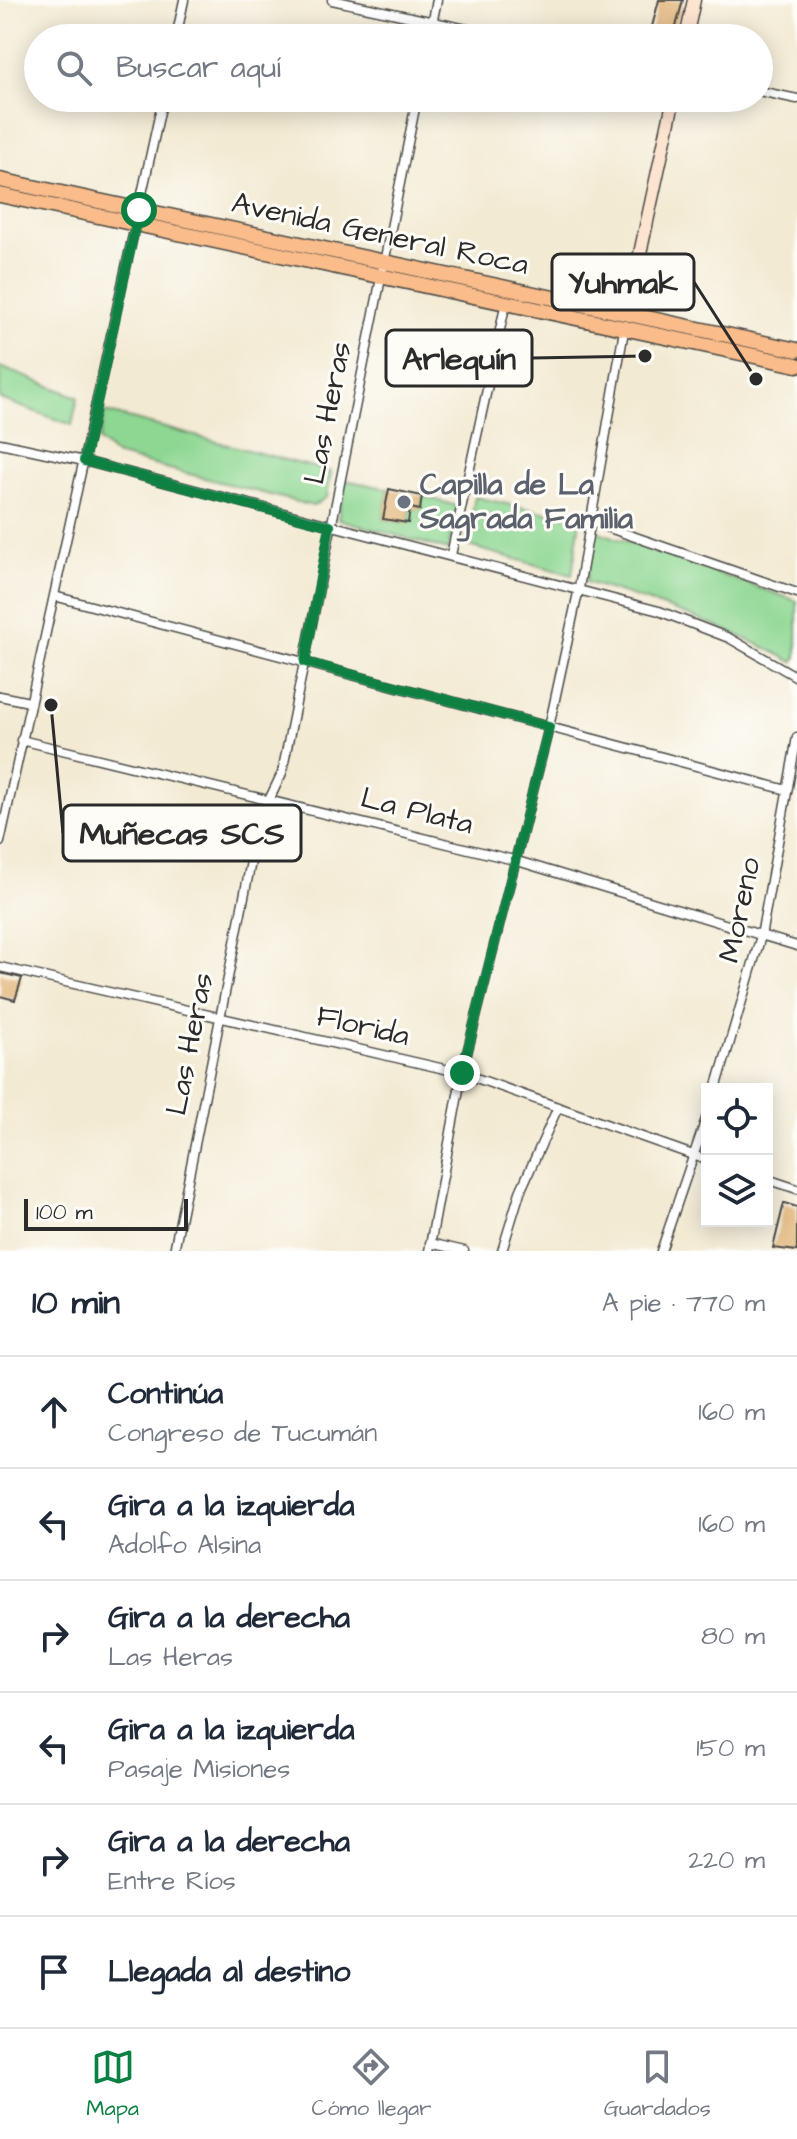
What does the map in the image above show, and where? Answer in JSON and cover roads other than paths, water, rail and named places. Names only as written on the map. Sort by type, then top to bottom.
[{"type":"main road","name":"Avenida General Roca","points":[[0,180],[138,217]]},
{"type":"main road","name":"Avenida General Roca","points":[[0,195],[138,217],[626,320],[797,365]]},
{"type":"main road","name":"Avenida General Roca","points":[[382,268],[506,302],[797,350]]},
{"type":"street","points":[[179,24],[184,0]]},
{"type":"street","points":[[332,0],[442,24]]},
{"type":"street","points":[[433,22],[437,0]]},
{"type":"street","points":[[689,24],[694,0]]},
{"type":"street","points":[[773,94],[797,99]]},
{"type":"street","points":[[0,842],[160,112]]},
{"type":"street","name":"Las Heras","points":[[174,1251],[259,821],[282,773],[414,112]]},
{"type":"street","points":[[464,1251],[429,1247],[462,1073],[549,727],[579,588],[626,320],[671,112]]},
{"type":"street","points":[[451,555],[506,302]]},
{"type":"street","points":[[0,443],[84,461],[579,588],[696,624],[797,677]]},
{"type":"street","points":[[592,522],[797,593]]},
{"type":"street","points":[[54,596],[787,790]]},
{"type":"street","points":[[0,696],[29,702]]},
{"type":"street","name":"Moreno","points":[[718,1083],[761,936],[797,737]]},
{"type":"street","name":"La Plata","points":[[21,740],[270,798],[514,860],[797,946]]},
{"type":"street","name":"Florida","points":[[0,967],[462,1073],[701,1158]]},
{"type":"street","points":[[502,1251],[520,1192],[558,1107]]},
{"type":"street","points":[[661,1251],[701,1134]]},
{"type":"street","points":[[773,1181],[797,1189]]},
{"type":"place","name":"Arlequín","points":[[645,356]]},
{"type":"place","name":"Yuhmak","points":[[756,379]]},
{"type":"place","name":"Capilla de La Sagrada Familia","points":[[404,502]]},
{"type":"place","name":"Muñecas SCS","points":[[51,705]]}]
